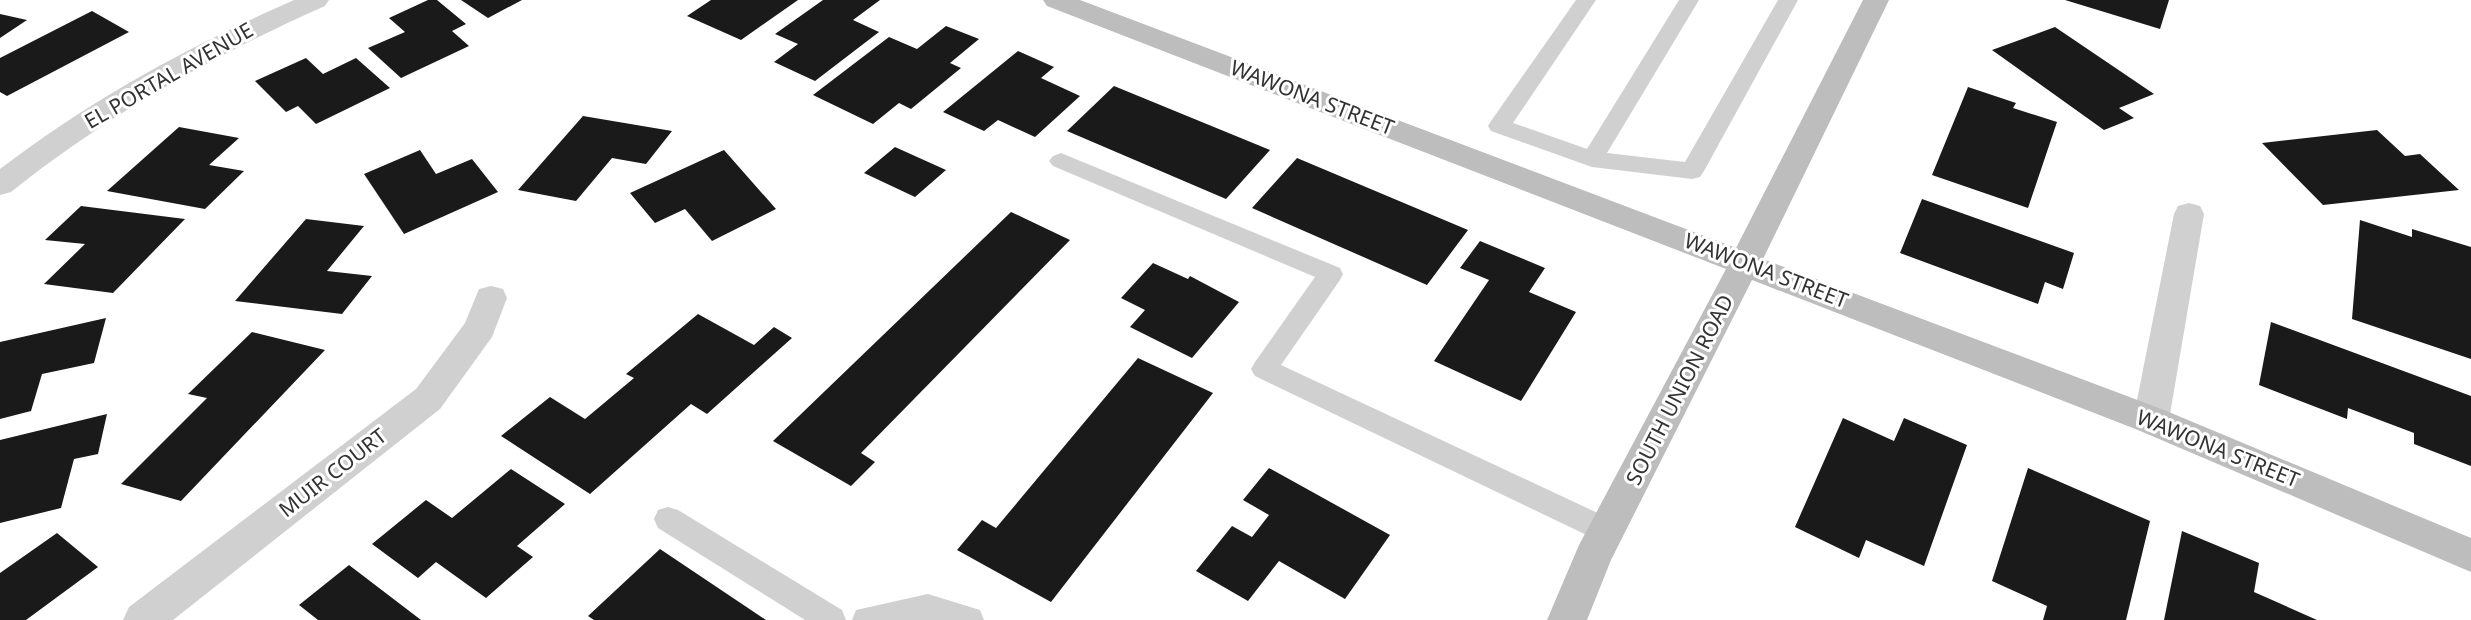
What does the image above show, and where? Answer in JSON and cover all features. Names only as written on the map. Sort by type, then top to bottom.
[{"type":"street","name":"EL PORTAL AVENUE","points":[[0,185],[28,162],[126,96],[247,29],[316,0]]},
{"type":"street","name":"WAWONA STREET","points":[[1056,0],[2151,420],[2471,555]]},
{"type":"street","name":"SOUTH UNION ROAD","points":[[1567,620],[1607,531],[1745,263],[1876,0]]},
{"type":"street","points":[[0,155],[28,162]]},
{"type":"street","points":[[2151,420],[2189,214]]},
{"type":"street","name":"MUIR COURT","points":[[143,620],[428,399],[480,328],[491,298]]},
{"type":"lane","points":[[1586,0],[1499,126],[1592,159],[1692,171],[1788,0]]},
{"type":"lane","points":[[1592,159],[1689,0]]},
{"type":"lane","points":[[1061,161],[1331,274],[1264,369],[1607,531]]},
{"type":"lane","points":[[668,519],[831,620]]},
{"type":"lane","points":[[867,620],[928,608],[969,620]]},
{"type":"building","points":[[428,0],[437,0],[466,24],[452,31],[469,46],[401,78],[368,48],[405,32],[389,18]]},
{"type":"building","points":[[461,0],[522,0],[488,18]]},
{"type":"building","points":[[711,0],[798,0],[741,40],[687,16]]},
{"type":"building","points":[[823,0],[880,0],[853,20],[879,32],[815,81],[774,62],[798,44],[775,34]]},
{"type":"building","points":[[2065,0],[2169,0],[2160,29]]},
{"type":"building","points":[[92,11],[129,32],[7,96],[0,92],[0,58]]},
{"type":"building","points":[[0,14],[27,20],[0,38]]},
{"type":"building","points":[[946,26],[979,39],[950,63],[961,68],[911,109],[899,103],[873,124],[813,95],[889,37],[917,49]]},
{"type":"building","points":[[2055,27],[2154,94],[2119,108],[2134,118],[2104,130],[1992,50]]},
{"type":"building","points":[[1018,51],[1054,67],[1041,78],[1080,96],[1035,137],[998,120],[984,131],[943,112]]},
{"type":"building","points":[[306,58],[323,74],[356,58],[390,88],[316,124],[298,106],[286,112],[255,81]]},
{"type":"building","points":[[1114,86],[1270,150],[1226,199],[1067,131]]},
{"type":"building","points":[[1968,87],[2016,103],[2013,108],[2057,122],[2028,208],[1932,175]]},
{"type":"building","points":[[583,116],[672,131],[646,164],[612,158],[576,201],[518,190]]},
{"type":"building","points":[[179,127],[239,138],[209,165],[244,171],[205,209],[107,191]]},
{"type":"building","points":[[2377,130],[2405,156],[2420,154],[2459,190],[2323,205],[2262,143]]},
{"type":"building","points":[[895,147],[946,170],[915,197],[864,173]]},
{"type":"building","points":[[420,150],[436,174],[472,159],[498,192],[404,234],[364,174]]},
{"type":"building","points":[[724,150],[776,209],[712,241],[685,209],[655,223],[630,193]]},
{"type":"building","points":[[1297,158],[1468,230],[1427,285],[1252,208]]},
{"type":"building","points":[[1922,199],[2074,253],[2063,289],[2045,282],[2038,304],[1900,253]]},
{"type":"building","points":[[81,206],[185,219],[113,293],[44,284],[85,244],[45,240]]},
{"type":"building","points":[[1011,212],[1070,240],[861,453],[875,462],[851,486],[773,441]]},
{"type":"building","points":[[306,219],[364,226],[327,271],[372,276],[342,314],[235,301]]},
{"type":"building","points":[[2360,220],[2412,237],[2412,229],[2471,247],[2471,359],[2352,319]]},
{"type":"building","points":[[1480,241],[1545,268],[1529,292],[1576,312],[1521,401],[1434,361],[1489,280],[1460,268]]},
{"type":"building","points":[[1153,263],[1188,279],[1190,276],[1239,302],[1192,358],[1130,327],[1145,310],[1121,298]]},
{"type":"building","points":[[698,314],[754,345],[774,327],[792,338],[707,414],[691,404],[590,494],[501,436],[550,397],[585,419],[634,378],[626,374]]},
{"type":"building","points":[[106,318],[94,363],[42,374],[31,411],[0,419],[0,342]]},
{"type":"building","points":[[2271,322],[2471,396],[2471,466],[2414,444],[2414,433],[2348,408],[2347,419],[2259,385]]},
{"type":"building","points":[[252,332],[325,350],[181,501],[121,484],[207,398],[188,394]]},
{"type":"building","points":[[1138,358],[1213,393],[1051,602],[957,550],[982,520],[996,528]]},
{"type":"building","points":[[107,414],[98,454],[74,459],[61,508],[0,523],[0,440]]},
{"type":"building","points":[[1843,418],[1894,441],[1904,418],[1967,445],[1924,566],[1866,540],[1859,558],[1795,527]]},
{"type":"building","points":[[1269,468],[1390,535],[1345,599],[1279,561],[1248,601],[1196,571],[1232,526],[1252,537],[1269,515],[1243,500]]},
{"type":"building","points":[[2028,468],[2150,521],[2126,620],[2043,620],[2047,606],[1992,581]]},
{"type":"building","points":[[511,469],[565,504],[517,546],[533,557],[486,598],[436,562],[418,578],[372,544],[426,500],[452,518]]},
{"type":"building","points":[[2182,531],[2259,563],[2254,592],[2317,620],[2164,620]]},
{"type":"building","points":[[57,533],[98,567],[26,620],[0,620],[0,573]]},
{"type":"building","points":[[660,549],[766,620],[594,620],[588,616]]},
{"type":"building","points":[[349,565],[421,620],[318,620],[299,605]]}]
